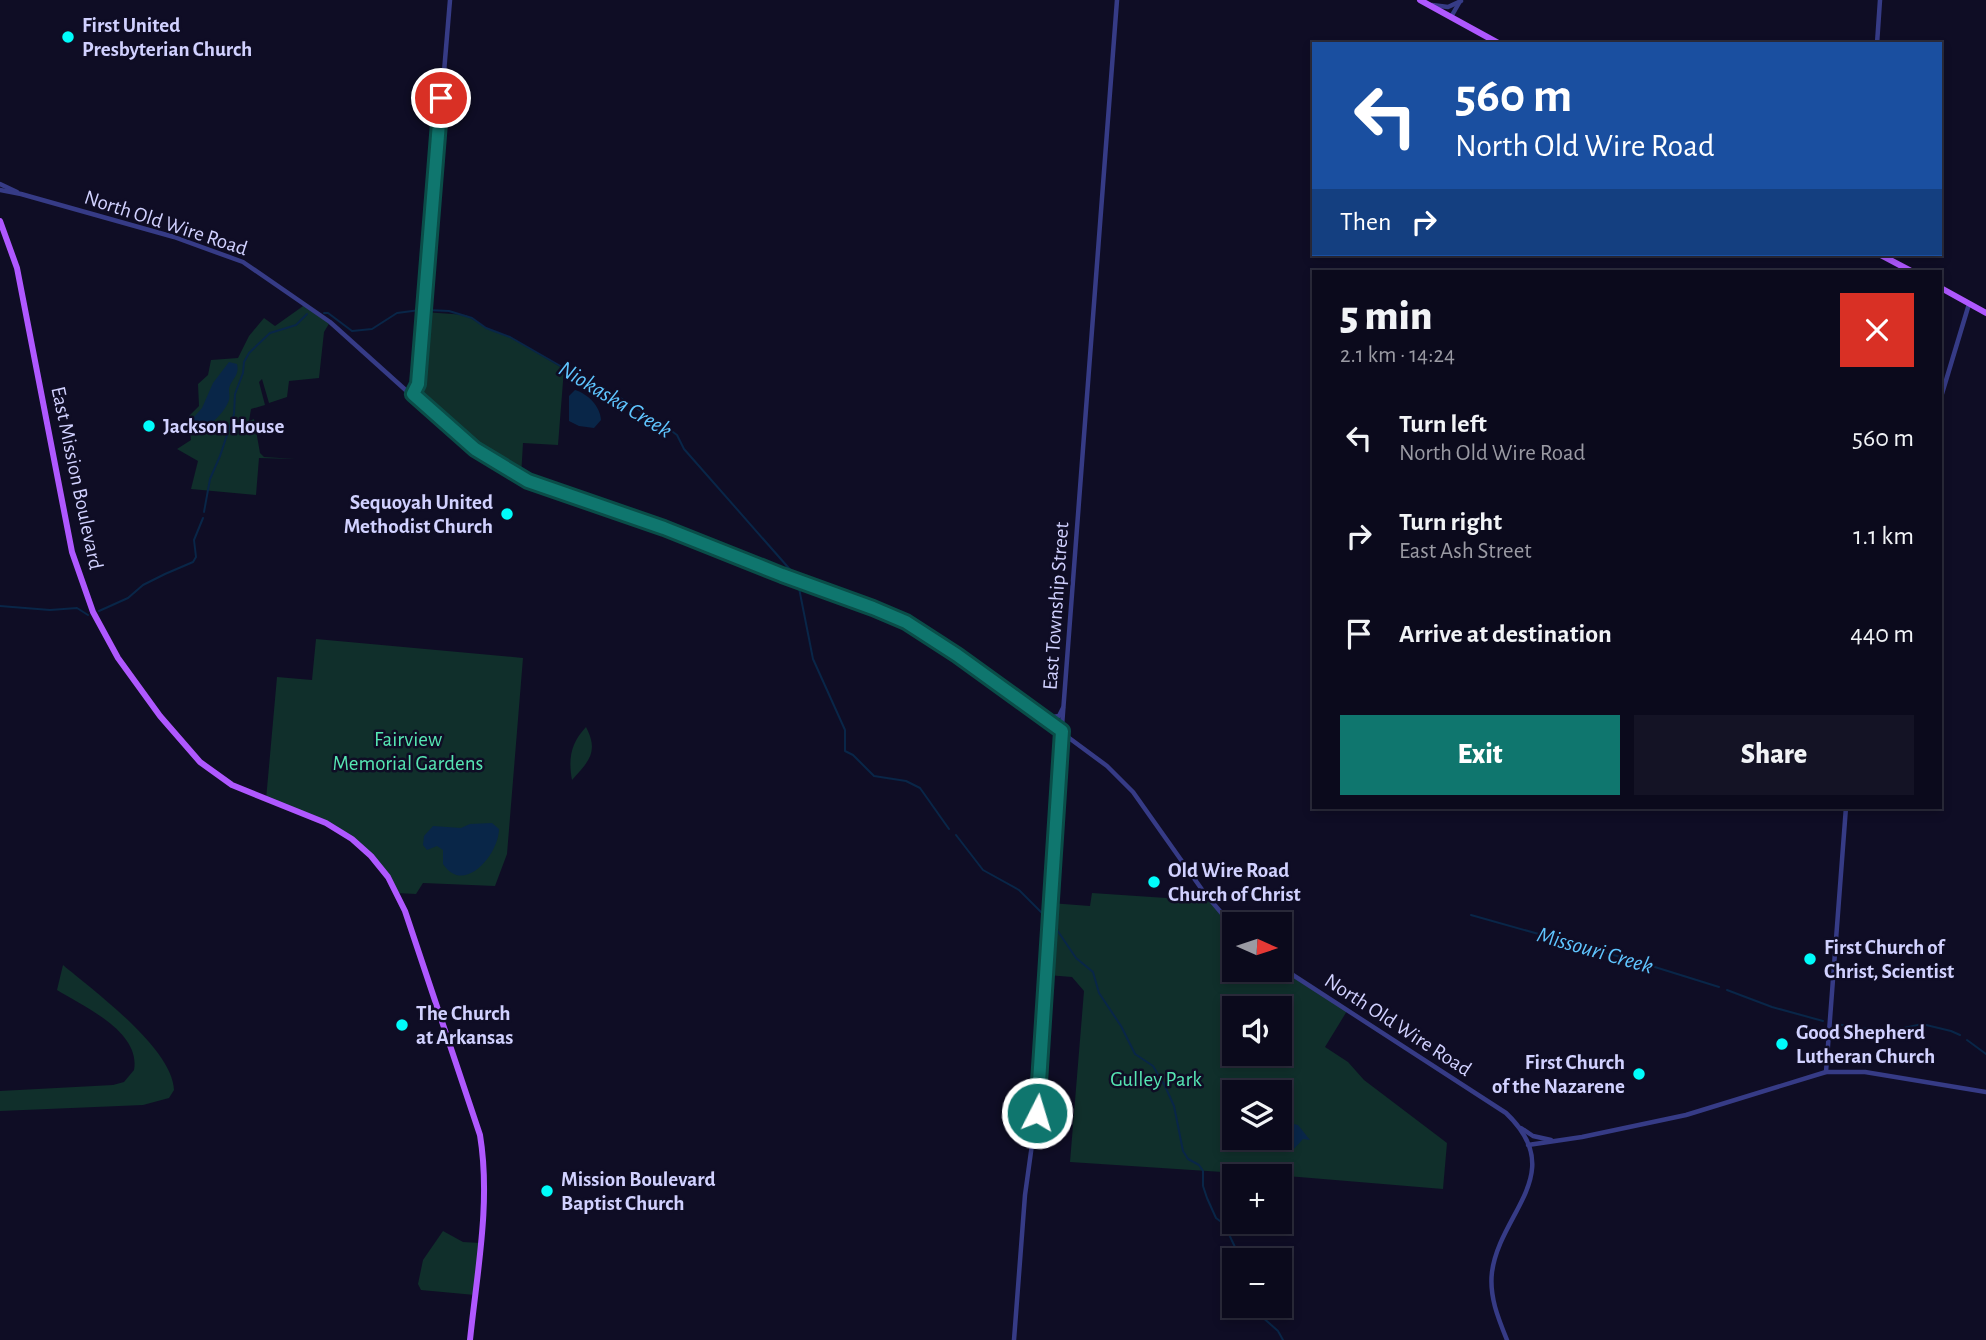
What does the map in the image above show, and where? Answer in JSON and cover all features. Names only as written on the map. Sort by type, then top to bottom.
[{"type":"main road","points":[[1423,2],[1496,42]]},
{"type":"main road","name":"East Mission Boulevard","points":[[0,221],[17,268],[72,552],[89,605],[112,648],[147,699],[200,762],[232,785],[326,823],[352,839],[371,856],[388,877],[405,911],[480,1135],[485,1194],[470,1340]]},
{"type":"main road","points":[[1888,256],[1909,270]]},
{"type":"main road","points":[[1942,289],[1986,313]]},
{"type":"street","points":[[413,394],[418,384],[450,0]]},
{"type":"street","name":"East Township Street","points":[[1014,1340],[1025,1195],[1039,1094],[1062,731],[1117,0]]},
{"type":"street","points":[[1423,2],[1448,6],[1462,0]]},
{"type":"street","points":[[1451,18],[1462,0]]},
{"type":"street","points":[[1877,42],[1880,0]]},
{"type":"street","points":[[0,184],[21,194]]},
{"type":"street","name":"North Old Wire Road","points":[[0,190],[174,237],[243,262],[330,322],[475,449],[514,474],[539,486],[664,528],[884,612],[935,639],[1107,766],[1133,792],[1222,914]]},
{"type":"street","points":[[1942,394],[1969,304]]},
{"type":"street","points":[[1038,713],[1056,717],[1065,704]]},
{"type":"street","points":[[1826,1072],[1846,809]]},
{"type":"street","name":"North Old Wire Road","points":[[1292,974],[1506,1113],[1517,1126],[1528,1145],[1532,1165],[1529,1187],[1500,1244],[1492,1272],[1492,1298],[1507,1340]]},
{"type":"street","points":[[1528,1145],[1686,1115],[1826,1072],[1865,1072],[1986,1092]]},
{"type":"street","points":[[1517,1126],[1533,1136],[1555,1141]]},
{"type":"green space","points":[[306,304],[330,322],[324,332],[319,378],[289,381],[287,397],[269,403],[262,379],[259,382],[265,405],[251,409],[249,421],[254,419],[260,453],[264,457],[296,459],[259,458],[256,495],[191,489],[198,461],[177,449],[191,440],[189,416],[199,406],[198,384],[208,375],[211,360],[238,358],[249,336],[264,318],[275,326]]},
{"type":"green space","points":[[424,312],[466,315],[564,369],[558,445],[523,443],[521,477],[475,449],[413,394],[418,384]]},
{"type":"green space","name":"Fairview Memorial Gardens","points":[[316,639],[523,658],[507,854],[495,886],[423,883],[416,894],[397,893],[379,865],[340,831],[266,800],[277,677],[312,680]]},
{"type":"green space","points":[[586,727],[592,750],[572,780],[572,751]]},
{"type":"green space","name":"Gulley Park","points":[[1092,893],[1211,901],[1222,914],[1222,982],[1292,982],[1292,975],[1347,1011],[1325,1047],[1348,1062],[1364,1080],[1447,1143],[1443,1189],[1292,1177],[1292,1164],[1222,1164],[1222,1172],[1070,1162],[1084,991],[1072,977],[1047,975],[1050,903],[1090,906]]},
{"type":"green space","points":[[63,965],[147,1039],[170,1074],[174,1090],[169,1098],[143,1105],[0,1111],[0,1091],[113,1085],[124,1082],[134,1070],[134,1056],[120,1032],[96,1013],[57,990]]},
{"type":"green space","points":[[443,1231],[463,1242],[480,1243],[475,1295],[421,1290],[418,1284],[423,1260]]},
{"type":"water","points":[[229,362],[237,364],[238,368],[229,389],[227,405],[211,423],[197,428],[194,425],[194,417],[202,408],[213,383]]},
{"type":"water","points":[[575,390],[596,405],[601,420],[594,428],[579,426],[569,421],[569,396]]},
{"type":"water","points":[[492,823],[499,829],[493,850],[479,868],[470,874],[461,876],[451,873],[443,864],[443,850],[437,846],[427,850],[423,845],[424,836],[433,826],[461,828],[470,824]]},
{"type":"water","points":[[1292,1124],[1298,1125],[1310,1140],[1303,1139],[1292,1151],[1286,1150],[1292,1150]]},
{"type":"waterway","name":"Niokaska Creek","points":[[324,313],[328,313],[352,331],[372,329],[397,313],[420,310]]},
{"type":"waterway","name":"Niokaska Creek","points":[[427,310],[449,311],[472,318],[576,375],[585,385],[598,391],[613,393],[673,432],[684,449],[794,574]]},
{"type":"waterway","name":"Niokaska Creek","points":[[204,512],[210,479],[234,414],[235,394],[244,362],[249,353],[270,333],[296,325],[307,314]]},
{"type":"waterway","name":"Niokaska Creek","points":[[99,611],[128,598],[143,585],[193,562],[196,557],[194,540],[203,518]]},
{"type":"waterway","name":"Niokaska Creek","points":[[799,588],[813,659],[845,730],[845,751],[853,755],[874,776],[906,781],[920,788],[949,829]]},
{"type":"waterway","name":"Niokaska Creek","points":[[0,606],[50,610],[77,608],[88,615]]},
{"type":"waterway","name":"Niokaska Creek","points":[[956,835],[983,870],[1019,890],[1045,916]]},
{"type":"waterway","name":"Missouri Creek","points":[[1471,915],[1719,987]]},
{"type":"waterway","name":"Niokaska Creek","points":[[1055,927],[1076,958],[1093,972],[1099,993],[1121,1026],[1135,1054],[1153,1066],[1165,1086],[1174,1106],[1183,1151],[1188,1159],[1199,1165],[1203,1171],[1203,1186],[1207,1198],[1235,1248]]},
{"type":"waterway","name":"Missouri Creek","points":[[1727,990],[1772,1007],[1823,1021]]},
{"type":"waterway","name":"Missouri Creek","points":[[1836,1024],[1886,1032],[1922,1024],[1960,1035]]},
{"type":"waterway","name":"Missouri Creek","points":[[1967,1040],[1986,1054]]},
{"type":"waterway","name":"Niokaska Creek","points":[[1263,1318],[1278,1331],[1283,1340]]},
{"type":"place","name":"First United Presbyterian Church","points":[[68,37]]},
{"type":"place","name":"Jackson House","points":[[149,426]]},
{"type":"place","name":"Sequoyah United Methodist Church","points":[[507,514]]},
{"type":"place","name":"Old Wire Road Church of Christ","points":[[1154,882]]},
{"type":"place","name":"First Church of Christ, Scientist","points":[[1810,959]]},
{"type":"place","name":"The Church at Arkansas","points":[[402,1025]]},
{"type":"place","name":"Good Shepherd Lutheran Church","points":[[1782,1044]]},
{"type":"place","name":"First Church of the Nazarene","points":[[1639,1074]]},
{"type":"place","name":"Mission Boulevard Baptist Church","points":[[547,1191]]},
{"type":"route","points":[[441,98],[418,384],[413,394],[450,430],[475,449],[528,481],[664,528],[906,622],[935,639],[1062,731],[1037,1113]]}]
